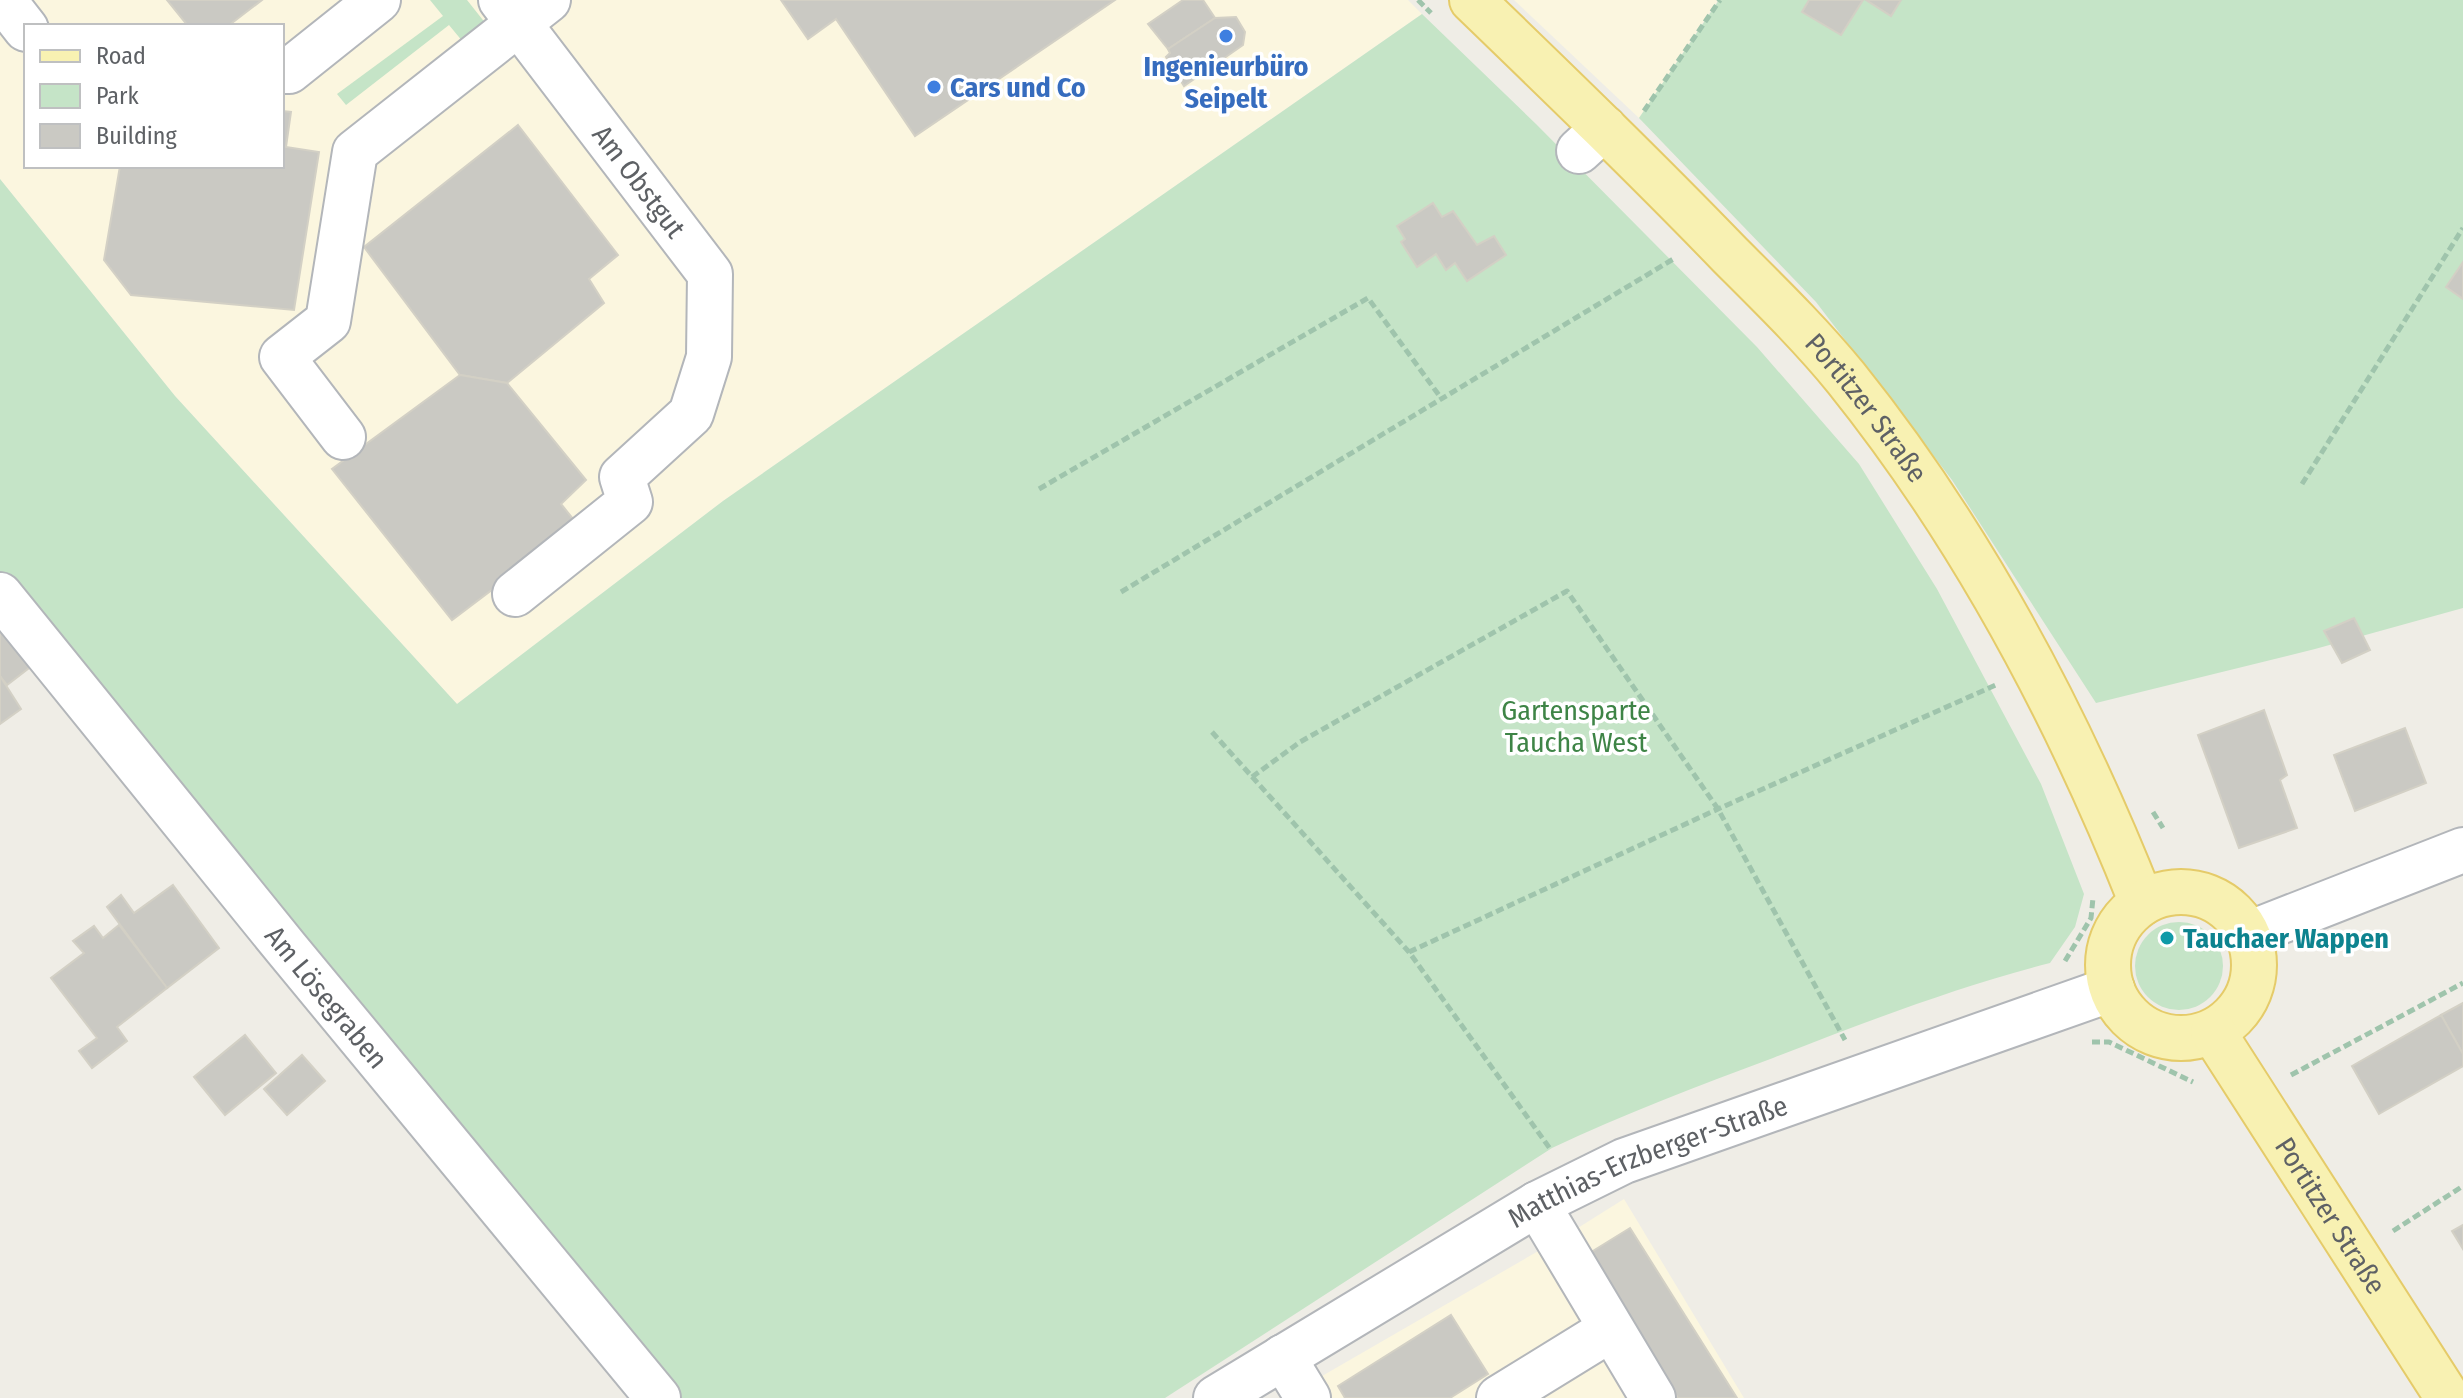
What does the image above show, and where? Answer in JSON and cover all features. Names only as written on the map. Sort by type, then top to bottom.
[{"type":"main road","name":"Portitzer Straße","points":[[1456,10],[1791,317],[1844,376],[1889,434],[1986,579],[2088,773],[2142,903]]},
{"type":"main road","points":[[2186,891],[2213,898],[2234,913],[2248,934],[2255,962],[2251,990],[2236,1015],[2213,1032],[2189,1038],[2165,1036],[2142,1027],[2124,1011],[2112,989],[2108,964],[2112,940],[2124,919],[2142,903],[2164,893],[2186,891]]},
{"type":"main road","name":"Portitzer Straße","points":[[2213,1032],[2448,1398]]},
{"type":"street","points":[[284,71],[289,71],[378,0]]},
{"type":"street","points":[[343,437],[282,357],[328,321],[355,152],[523,8]]},
{"type":"street","name":"Am Obstgut","points":[[515,594],[630,502],[622,477],[691,414],[709,357],[710,274],[523,8]]},
{"type":"street","name":"Am Lösegraben","points":[[0,595],[286,948],[658,1398]]},
{"type":"street","points":[[2248,934],[2463,850]]},
{"type":"street","name":"Matthias-Erzberger-Straße","points":[[1216,1398],[1537,1204],[1624,1161],[2112,989]]},
{"type":"street","points":[[1537,1204],[1568,1251],[1653,1398]]},
{"type":"street","points":[[1499,1398],[1611,1329]]},
{"type":"street","points":[[1283,1357],[1308,1398]]},
{"type":"path","points":[[1418,0],[1456,10]]},
{"type":"path","points":[[1601,142],[1720,0]]},
{"type":"path","points":[[2302,484],[2463,228]]},
{"type":"path","points":[[1121,592],[1683,253]]},
{"type":"path","points":[[1039,489],[1368,298],[1441,398]]},
{"type":"path","points":[[1252,777],[1300,742],[1567,591],[1718,809],[1849,1048]]},
{"type":"path","points":[[1409,952],[2001,683],[1996,671]]},
{"type":"path","points":[[1212,732],[1409,952],[1556,1157]]},
{"type":"path","points":[[2053,968],[2064,961],[2091,918],[2094,890]]},
{"type":"path","points":[[2291,1075],[2463,983]]},
{"type":"path","points":[[2081,1043],[2109,1042],[2191,1080],[2203,1089]]},
{"type":"path","points":[[2393,1231],[2463,1186]]},
{"type":"shaded area","points":[[0,0],[1408,0],[1422,14],[723,501],[457,704],[175,396],[0,179]]},
{"type":"shaded area","points":[[1514,0],[1718,0],[1639,118]]},
{"type":"shaded area","points":[[1624,1199],[1744,1398],[1284,1398],[1573,1231]]},
{"type":"green space","points":[[430,0],[467,0],[490,29],[468,48],[449,25],[346,105],[337,94],[443,16]]},
{"type":"green space","points":[[1719,0],[2463,0],[2463,608],[2315,649],[2096,703],[1952,480],[1816,302],[1639,118]]},
{"type":"green space","name":"Gartensparte Taucha West","points":[[1422,14],[1757,347],[1859,464],[1937,589],[2041,784],[2084,894],[2075,927],[2050,963],[1945,994],[1875,1019],[1661,1101],[1552,1148],[1165,1398],[655,1398],[0,599],[0,179],[175,396],[457,704],[723,501]]},
{"type":"green space","points":[[2170,922],[2188,922],[2204,929],[2216,941],[2223,957],[2223,975],[2216,991],[2204,1003],[2188,1010],[2170,1010],[2154,1003],[2142,991],[2135,975],[2135,957],[2142,941],[2154,929]]},
{"type":"building","points":[[167,0],[262,0],[231,24],[186,24]]},
{"type":"building","name":"Cars und Co","points":[[781,0],[1115,0],[915,136],[836,19],[808,39]]},
{"type":"building","points":[[1183,0],[1203,0],[1215,18],[1168,49],[1148,24]]},
{"type":"building","points":[[1809,0],[1863,0],[1841,35],[1802,12]]},
{"type":"building","points":[[1866,0],[1901,0],[1891,16]]},
{"type":"building","points":[[1236,17],[1245,32],[1243,45],[1184,86],[1166,57],[1170,53],[1168,49],[1215,18]]},
{"type":"building","points":[[284,111],[291,112],[286,147],[319,152],[294,310],[131,295],[104,260],[120,168],[284,168]]},
{"type":"building","points":[[518,125],[618,255],[589,279],[604,303],[507,383],[460,375],[364,247]]},
{"type":"building","points":[[1433,203],[1442,217],[1453,211],[1477,245],[1494,236],[1506,255],[1467,281],[1455,263],[1446,270],[1436,254],[1417,267],[1401,242],[1405,239],[1397,226]]},
{"type":"building","points":[[2463,262],[2463,299],[2446,287]]},
{"type":"building","points":[[460,375],[507,383],[586,480],[561,504],[578,525],[452,620],[332,469]]},
{"type":"building","points":[[2354,618],[2370,650],[2342,663],[2324,631]]},
{"type":"building","points":[[0,629],[37,662],[7,685],[0,676]]},
{"type":"building","points":[[0,676],[21,709],[0,724]]},
{"type":"building","points":[[2264,710],[2287,775],[2280,780],[2297,828],[2239,848],[2198,735]]},
{"type":"building","points":[[2405,728],[2426,783],[2355,811],[2334,755]]},
{"type":"building","points":[[173,885],[219,948],[167,988],[107,907],[121,895],[134,913]]},
{"type":"building","points":[[119,925],[167,988],[117,1027],[127,1041],[92,1068],[79,1051],[97,1038],[51,978],[84,953],[73,941],[94,926],[103,938]]},
{"type":"building","points":[[2463,1003],[2463,1054],[2441,1015]]},
{"type":"building","points":[[2441,1015],[2463,1054],[2463,1066],[2379,1114],[2352,1066]]},
{"type":"building","points":[[245,1035],[276,1073],[225,1115],[194,1077]]},
{"type":"building","points":[[302,1055],[325,1081],[287,1115],[264,1089]]},
{"type":"building","points":[[2463,1225],[2463,1249],[2452,1231]]},
{"type":"building","points":[[1630,1228],[1737,1398],[1678,1398],[1588,1254]]},
{"type":"building","points":[[1451,1315],[1488,1374],[1450,1398],[1345,1398],[1338,1386]]},
{"type":"place","name":"Ingenieurbüro Seipelt","points":[[1226,36]]},
{"type":"place","name":"Cars und Co","points":[[934,87]]},
{"type":"place","name":"Tauchaer Wappen","points":[[2167,938]]}]
